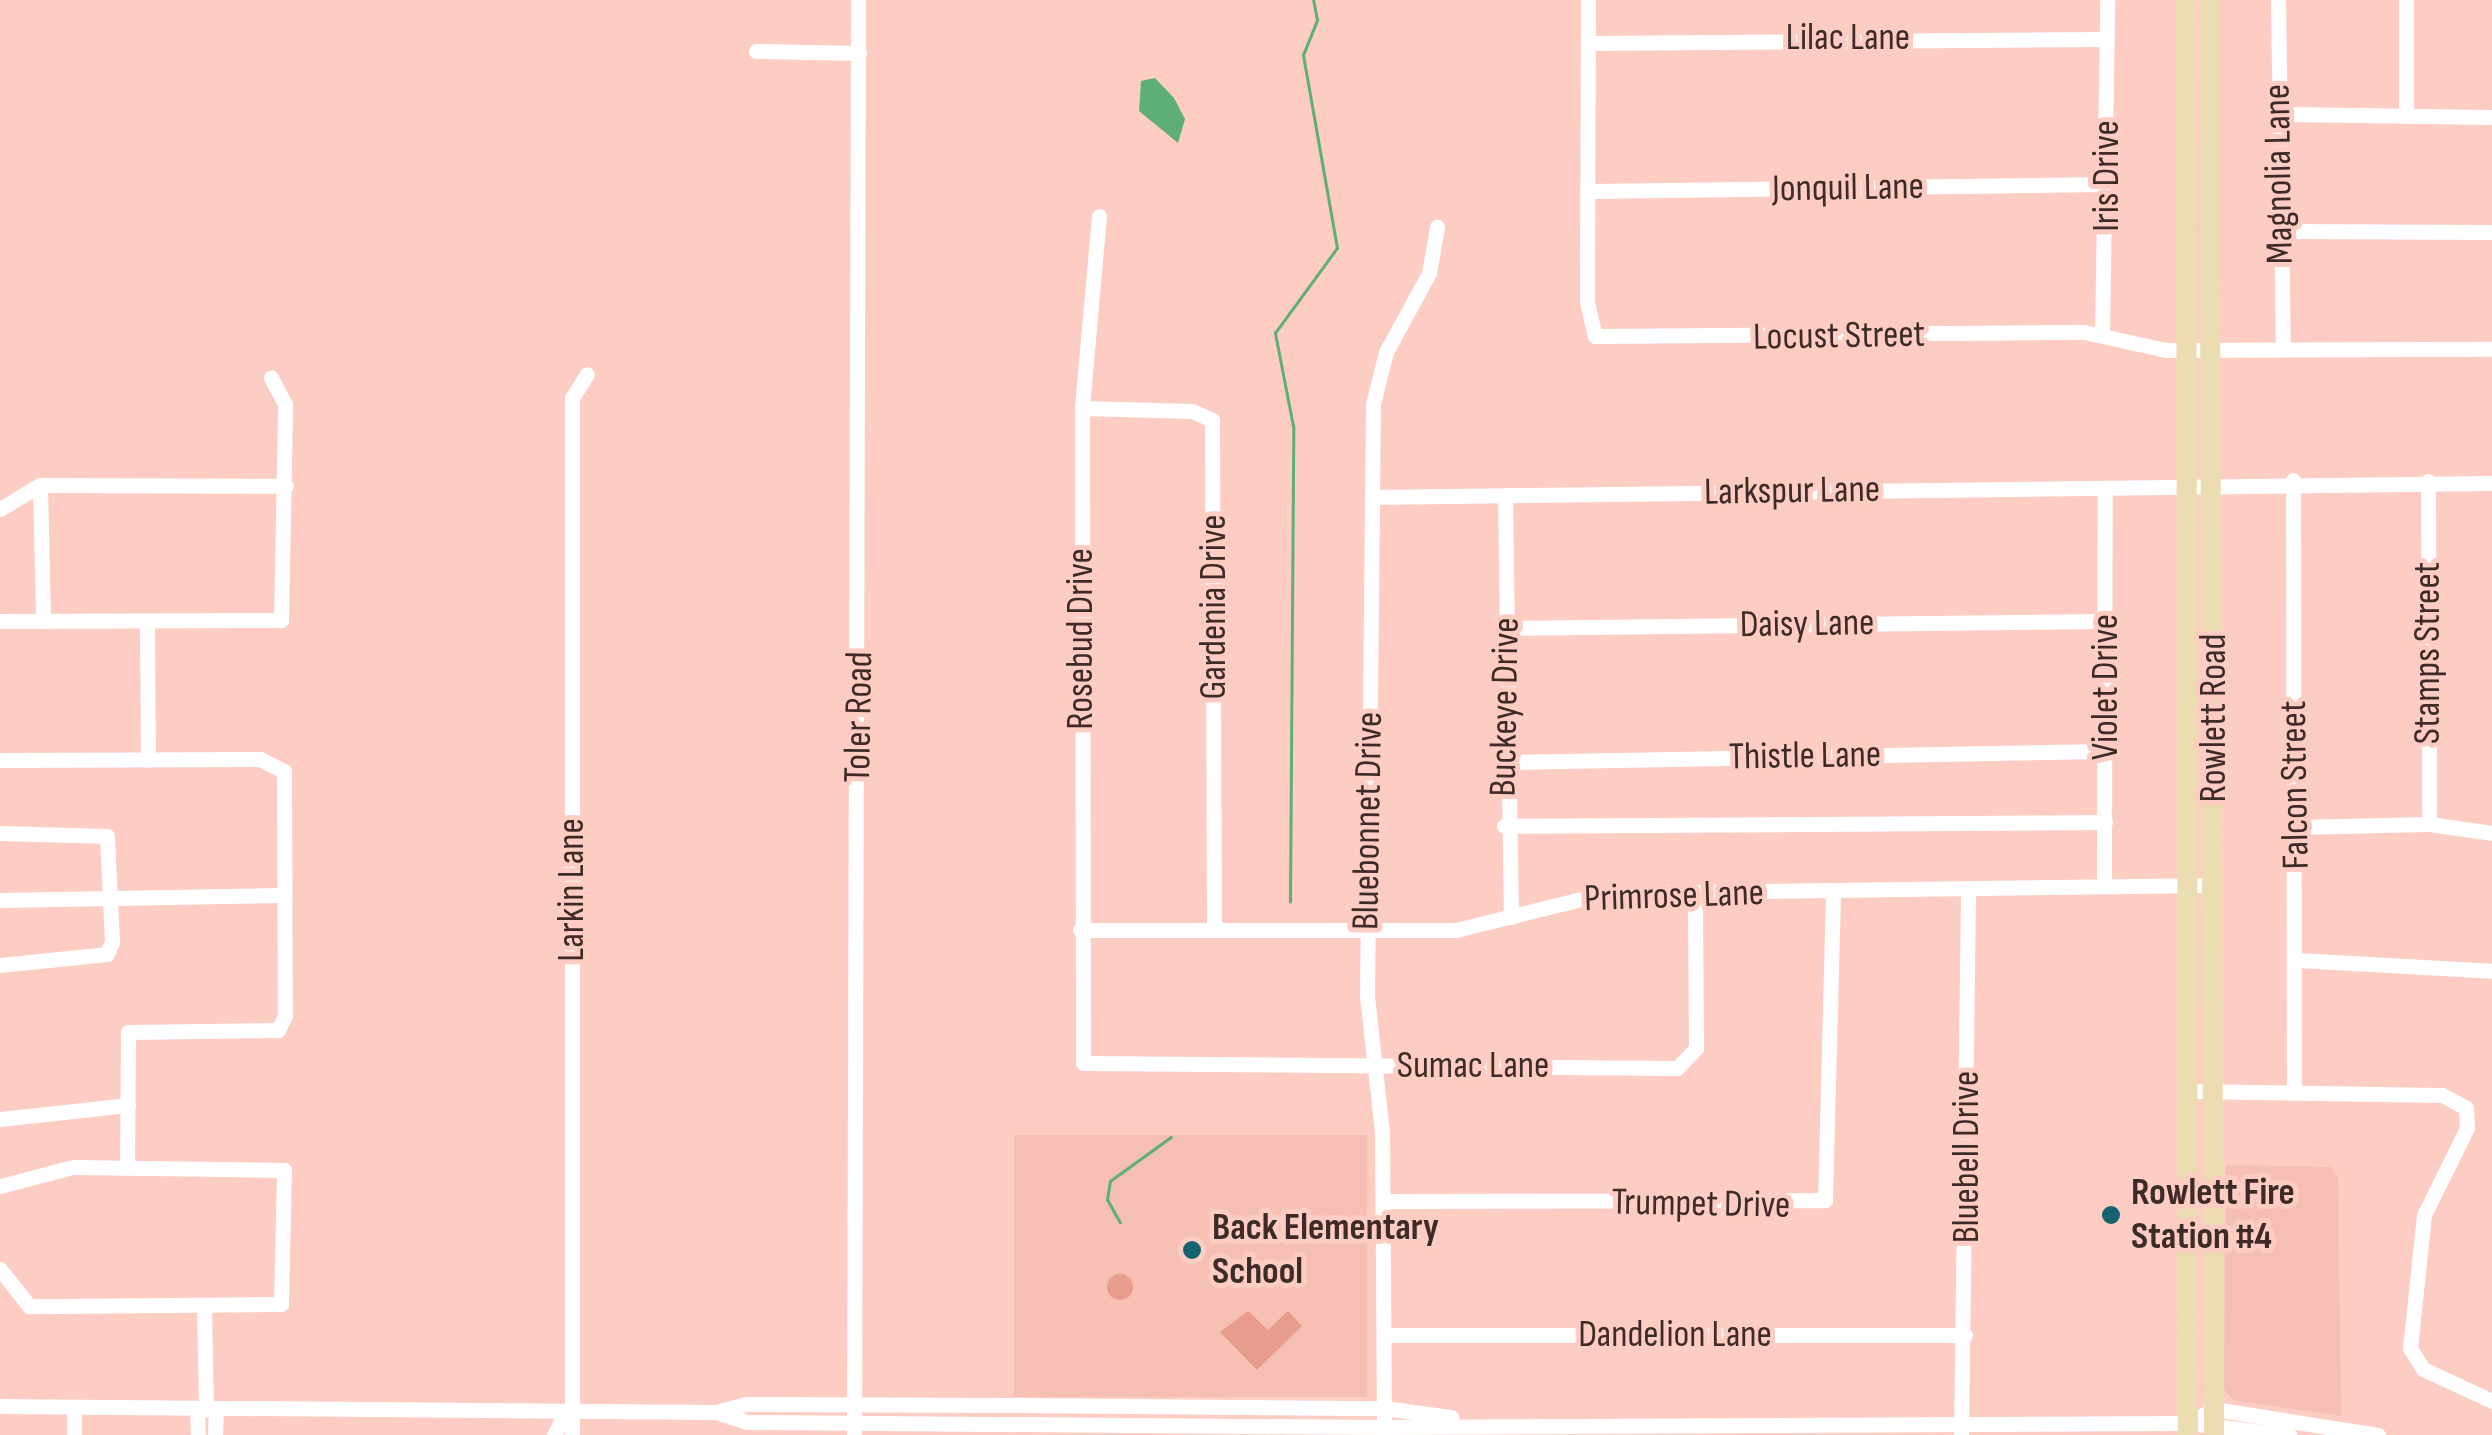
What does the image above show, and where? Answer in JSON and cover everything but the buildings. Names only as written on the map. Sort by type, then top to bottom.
[{"type":"main road","name":"Rowlett Road","points":[[2186,0],[2188,1429]]},
{"type":"main road","name":"Rowlett Road","points":[[2209,0],[2214,1433]]},
{"type":"street","name":"Toler Road","points":[[854,1429],[858,0]]},
{"type":"street","points":[[1588,0],[1588,191]]},
{"type":"street","name":"Iris Drive","points":[[2102,334],[2108,184],[2107,0]]},
{"type":"street","name":"Magnolia Lane","points":[[2278,0],[2278,232],[2283,348]]},
{"type":"street","points":[[2406,0],[2406,116]]},
{"type":"street","name":"Lilac Lane","points":[[1589,43],[2107,39]]},
{"type":"street","points":[[756,51],[859,53]]},
{"type":"street","points":[[2278,114],[2492,117]]},
{"type":"street","name":"Jonquil Lane","points":[[1588,191],[2108,184]]},
{"type":"street","name":"Locust Street","points":[[1588,191],[1595,336],[2102,334]]},
{"type":"street","name":"Rosebud Drive","points":[[1083,1063],[1082,408],[1099,216]]},
{"type":"street","name":"Bluebonnet Drive","points":[[1383,1427],[1384,1201],[1367,932],[1377,377],[1420,297],[1437,227]]},
{"type":"street","points":[[2278,232],[2492,232]]},
{"type":"street","points":[[2102,334],[2186,349],[2492,348]]},
{"type":"street","name":"Larkin Lane","points":[[566,1412],[572,398],[587,374]]},
{"type":"street","points":[[0,621],[281,620],[285,404],[271,378]]},
{"type":"street","name":"Gardenia Drive","points":[[1082,408],[1192,411],[1212,420],[1214,927]]},
{"type":"street","name":"Larkspur Lane","points":[[1373,496],[2105,488],[2293,480],[2492,482]]},
{"type":"street","name":"Falcon Street","points":[[2293,480],[2298,960],[2294,1090]]},
{"type":"street","name":"Stamps Street","points":[[2428,481],[2429,824]]},
{"type":"street","points":[[0,509],[40,485],[286,486]]},
{"type":"street","points":[[40,485],[43,621]]},
{"type":"street","name":"Violet Drive","points":[[2104,886],[2105,488]]},
{"type":"street","name":"Buckeye Drive","points":[[1505,495],[1504,826],[1511,917]]},
{"type":"street","points":[[147,622],[148,760]]},
{"type":"street","name":"Daisy Lane","points":[[1507,628],[2107,622]]},
{"type":"street","name":"Thistle Lane","points":[[1505,762],[2105,752]]},
{"type":"street","points":[[0,760],[279,764],[284,895],[278,1030],[128,1032],[127,1168]]},
{"type":"street","points":[[1504,826],[2105,822]]},
{"type":"street","points":[[2296,828],[2429,824],[2492,833]]},
{"type":"street","points":[[0,833],[100,830],[112,894],[108,954],[0,964]]},
{"type":"street","name":"Primrose Lane","points":[[1080,930],[1456,930],[1606,893],[2212,884]]},
{"type":"street","name":"Bluebell Drive","points":[[1962,1429],[1968,890]]},
{"type":"street","name":"Sumac Lane","points":[[1083,1063],[1373,1067],[1688,1063],[1696,1048],[1696,892]]},
{"type":"street","name":"Trumpet Drive","points":[[1384,1201],[1826,1200],[1833,892]]},
{"type":"street","points":[[0,900],[112,894],[284,895]]},
{"type":"street","points":[[2298,960],[2492,971]]},
{"type":"street","points":[[2189,1090],[2442,1095],[2466,1108],[2469,1120],[2424,1215],[2415,1360],[2492,1401]]},
{"type":"street","points":[[0,1118],[128,1105]]},
{"type":"street","points":[[0,1270],[29,1306],[281,1304],[284,1170],[127,1168],[3,1178]]},
{"type":"street","points":[[198,1435],[206,1410],[204,1305]]},
{"type":"street","name":"Dandelion Lane","points":[[1384,1334],[1966,1335]]},
{"type":"street","points":[[0,1406],[566,1412],[716,1412],[855,1405],[1384,1408],[1489,1429]]},
{"type":"street","points":[[1117,1406],[1118,1424]]},
{"type":"street","points":[[74,1407],[74,1435]]},
{"type":"street","points":[[1144,1424],[1242,1421],[1254,1407]]},
{"type":"street","points":[[2188,1429],[2214,1409],[2378,1435]]},
{"type":"street","points":[[206,1410],[216,1435]]},
{"type":"street","points":[[554,1435],[566,1412]]},
{"type":"street","points":[[566,1412],[572,1435]]},
{"type":"street","points":[[716,1412],[746,1422],[854,1429],[1144,1424],[1489,1429],[2188,1429],[2289,1435]]},
{"type":"shaded area","points":[[1155,78],[1174,98],[1185,119],[1178,143],[1139,111],[1141,81]]},
{"type":"shaded area","name":"Back Elementary School","points":[[1014,1135],[1367,1135],[1367,1397],[1014,1397]]},
{"type":"shaded area","points":[[2226,1165],[2331,1167],[2338,1177],[2341,1416],[2233,1400],[2224,1389]]},
{"type":"shaded area","points":[[1120,1274],[1129,1278],[1133,1287],[1129,1296],[1120,1300],[1111,1296],[1107,1287],[1111,1278]]},
{"type":"shaded area","points":[[1248,1311],[1268,1330],[1288,1311],[1302,1326],[1257,1370],[1220,1332]]},
{"type":"waterway","points":[[1290,902],[1293,426],[1275,333],[1337,248],[1303,55],[1317,20],[1313,0]]},
{"type":"waterway","points":[[1120,1223],[1107,1200],[1110,1181],[1171,1137]]},
{"type":"place","name":"Rowlett Fire Station #4","points":[[2111,1215]]},
{"type":"place","name":"Back Elementary School","points":[[1192,1250]]}]
